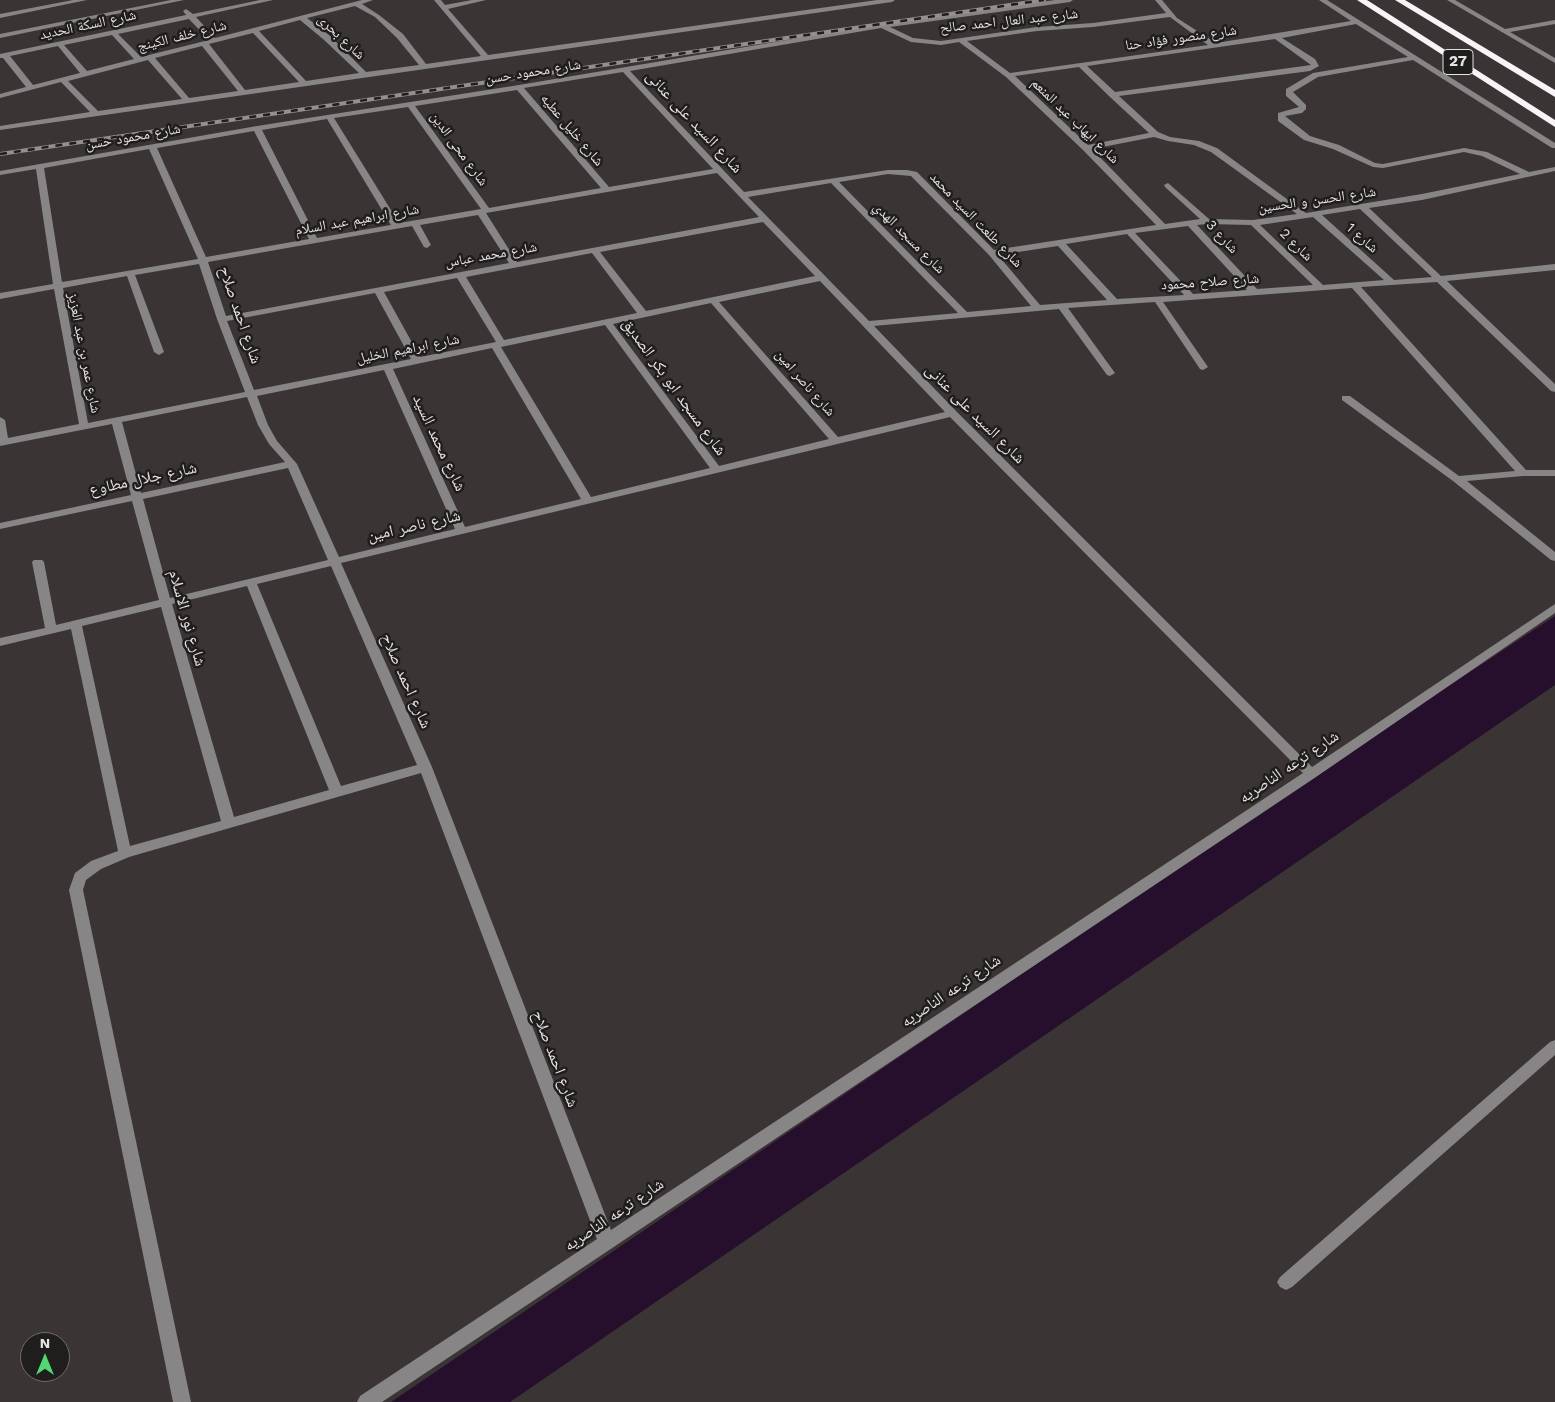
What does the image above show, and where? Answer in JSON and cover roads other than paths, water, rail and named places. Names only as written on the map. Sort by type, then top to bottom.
[{"type":"highway","name":"27","points":[[1361,0],[1555,124]]},
{"type":"highway","name":"27","points":[[1399,0],[1555,94]]},
{"type":"street","points":[[0,16],[84,0]]},
{"type":"street","points":[[0,36],[178,0],[213,40]]},
{"type":"street","name":"شارع السكة الحديد","points":[[2,56],[270,0]]},
{"type":"street","points":[[340,0],[377,16],[400,36],[424,66]]},
{"type":"street","name":"شارع خلف الكينج","points":[[0,96],[370,0]]},
{"type":"street","points":[[437,0],[486,56]]},
{"type":"street","points":[[445,7],[483,0]]},
{"type":"street","name":"شارع محمود حسن","points":[[0,128],[486,56],[856,3],[892,0]]},
{"type":"street","name":"شارع محمود حسن","points":[[0,173],[329,116],[519,87],[882,26],[1070,0]]},
{"type":"street","points":[[1158,0],[1170,15],[1215,46]]},
{"type":"street","points":[[1322,0],[1555,146]]},
{"type":"street","points":[[1450,0],[1555,61]]},
{"type":"street","name":"شارع عبد العال احمد صالح","points":[[882,26],[911,40],[941,43],[1037,29],[1093,25],[1170,15]]},
{"type":"street","name":"شارع بحرى","points":[[302,18],[326,37],[364,74]]},
{"type":"street","name":"شارع منصور فؤاد حنا","points":[[1009,74],[1276,37],[1357,22]]},
{"type":"street","points":[[1504,31],[1555,22]]},
{"type":"street","points":[[254,30],[304,83]]},
{"type":"street","points":[[114,33],[139,60]]},
{"type":"street","points":[[1113,95],[1307,69],[1314,66],[1312,62],[1276,37]]},
{"type":"street","name":"شارع ايهاب عبد المنعم","points":[[962,41],[1009,74],[1164,227]]},
{"type":"street","points":[[204,43],[243,92]]},
{"type":"street","points":[[60,44],[85,74]]},
{"type":"street","points":[[2,56],[31,88]]},
{"type":"street","points":[[150,57],[187,100]]},
{"type":"street","points":[[1415,58],[1316,75],[1289,91],[1289,94],[1303,108],[1280,117],[1312,140],[1340,149],[1373,165],[1383,166],[1464,150],[1484,154],[1527,174]]},
{"type":"street","points":[[1080,64],[1155,134],[1168,139],[1196,143],[1214,150],[1304,215]]},
{"type":"street","name":"شارع السيد على عنانى","points":[[624,69],[764,219],[952,413],[1311,774]]},
{"type":"street","points":[[62,80],[95,113]]},
{"type":"street","name":"شارع خليل عطيه","points":[[519,87],[607,190]]},
{"type":"street","name":"شارع محى الدين","points":[[410,104],[484,211],[514,265]]},
{"type":"street","points":[[329,116],[396,227]]},
{"type":"street","points":[[257,128],[314,241]]},
{"type":"street","points":[[1086,148],[1155,134]]},
{"type":"street","name":"شارع احمد صلاح","points":[[152,146],[203,261],[222,319],[262,425],[273,442],[292,464],[425,767],[607,1242]]},
{"type":"street","name":"شارع عمر بن عبد العزيز","points":[[40,166],[58,286],[84,426]]},
{"type":"street","name":"شارع الحسن و الحسين","points":[[992,253],[1190,223],[1208,221],[1253,223],[1422,197],[1555,169]]},
{"type":"street","name":"شارع ابراهيم عبد السلام","points":[[0,296],[719,170]]},
{"type":"street","name":"شارع طلعت السيد محمد","points":[[833,181],[898,171],[914,174],[992,253],[1037,308]]},
{"type":"street","points":[[742,195],[833,181]]},
{"type":"street","name":"شارع مسجد الهدي","points":[[833,181],[965,315]]},
{"type":"street","points":[[1168,185],[1208,221]]},
{"type":"street","points":[[1362,206],[1555,389]]},
{"type":"street","name":"شارع 1","points":[[1314,213],[1392,283]]},
{"type":"street","name":"شارع محمد عباس","points":[[222,319],[764,219]]},
{"type":"street","name":"شارع 3","points":[[1190,223],[1254,292]]},
{"type":"street","name":"شارع 2","points":[[1253,223],[1320,288]]},
{"type":"street","points":[[415,224],[427,245]]},
{"type":"street","points":[[1129,232],[1191,297]]},
{"type":"street","points":[[1059,242],[1114,302]]},
{"type":"street","points":[[594,250],[643,314]]},
{"type":"street","name":"شارع صلاح محمود","points":[[866,324],[1062,306],[1441,279],[1555,267]]},
{"type":"street","points":[[130,273],[159,352]]},
{"type":"street","points":[[460,275],[588,501]]},
{"type":"street","name":"شارع ابراهيم الخليل","points":[[2,442],[417,361],[821,278]]},
{"type":"street","points":[[1354,285],[1523,474]]},
{"type":"street","points":[[378,290],[417,361]]},
{"type":"street","points":[[1157,299],[1204,367]]},
{"type":"street","name":"شارع ناصر امين","points":[[713,300],[836,441]]},
{"type":"street","points":[[1062,306],[1110,373]]},
{"type":"street","name":"شارع مسجد ابو بكر الصديق","points":[[607,322],[716,470]]},
{"type":"street","name":"شارع محمد السيد","points":[[387,367],[462,532]]},
{"type":"street","points":[[1346,398],[1457,479],[1555,558]]},
{"type":"street","name":"شارع ناصر امين","points":[[0,642],[952,413]]},
{"type":"street","points":[[0,420],[2,442]]},
{"type":"street","name":"شارع نور الاسلام","points":[[116,420],[165,602],[229,824]]},
{"type":"street","name":"شارع جلال مطاوع","points":[[0,526],[292,464]]},
{"type":"street","points":[[1457,479],[1555,473]]},
{"type":"street","points":[[38,562],[51,630]]},
{"type":"street","points":[[251,582],[337,793]]},
{"type":"street","name":"شارع ترعه الناصريه","points":[[366,1402],[1311,774],[1555,608]]},
{"type":"street","points":[[76,624],[125,853]]},
{"type":"street","points":[[182,1402],[76,890],[80,877],[87,870],[125,853],[425,767]]},
{"type":"street","points":[[1286,1282],[1555,1046]]},
{"type":"railway","points":[[0,154],[1044,0]]}]
